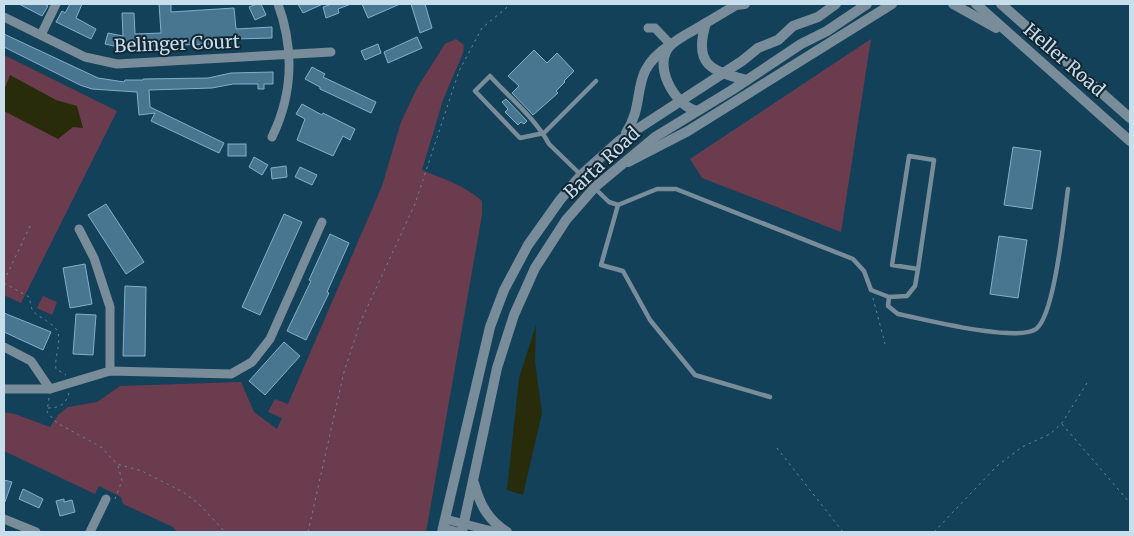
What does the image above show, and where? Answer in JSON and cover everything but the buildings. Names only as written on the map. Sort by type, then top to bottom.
[{"type":"street","points":[[41,35],[56,4]]},
{"type":"street","points":[[272,137],[282,115],[290,73],[286,31],[278,4]]},
{"type":"street","points":[[624,137],[632,125],[643,72],[650,60],[670,44],[736,5],[745,4]]},
{"type":"street","name":"Barta Road","points":[[444,527],[480,362],[490,327],[504,290],[528,245],[560,200],[582,175],[624,137],[758,48],[778,40],[793,26],[818,16],[836,4]]},
{"type":"street","points":[[852,28],[868,4]]},
{"type":"street","name":"Barta Road","points":[[461,529],[474,479],[497,368],[514,315],[535,268],[566,220],[595,187],[655,137],[868,4]]},
{"type":"street","points":[[618,166],[635,160],[688,131],[892,4]]},
{"type":"street","points":[[953,4],[972,13],[1028,50]]},
{"type":"street","name":"Heller Road","points":[[976,4],[1130,141]]},
{"type":"street","name":"Heller Road","points":[[1001,4],[1130,118]]},
{"type":"street","name":"Belinger Court","points":[[4,17],[85,57],[117,64],[331,52]]},
{"type":"street","points":[[706,23],[701,42],[702,56],[708,65],[721,74],[747,80]]},
{"type":"street","points":[[648,28],[655,28],[670,44]]},
{"type":"street","points":[[670,44],[664,68],[668,81],[680,100],[690,109],[697,111]]},
{"type":"street","points":[[4,389],[50,388],[110,371],[231,374],[252,362],[270,339],[322,222]]},
{"type":"street","points":[[79,229],[94,258],[110,306],[110,371]]},
{"type":"street","points":[[4,347],[31,361],[50,388]]},
{"type":"street","points":[[474,479],[479,503],[488,516],[508,532]]},
{"type":"street","points":[[90,532],[106,499]]},
{"type":"street","points":[[4,519],[36,532]]},
{"type":"street","points":[[444,527],[496,532]]},
{"type":"lane","points":[[596,81],[544,133],[520,138],[475,91],[490,76],[544,133],[549,144],[609,202],[618,205],[657,189],[676,189],[853,259],[864,271],[871,290],[889,297],[901,298],[912,292],[918,269],[934,160],[909,156],[892,265],[918,269]]},
{"type":"lane","points":[[889,297],[888,306],[898,314],[1010,334],[1029,332],[1036,329],[1043,322],[1049,307],[1068,190]]},
{"type":"lane","points":[[618,205],[601,265],[623,271],[650,320],[695,374],[770,397]]},
{"type":"path","points":[[308,532],[344,372],[360,323],[415,204],[459,71],[482,28],[511,4]]},
{"type":"path","points":[[32,222],[4,282],[29,297],[35,313],[55,328],[58,333],[55,366],[56,369],[66,376],[70,383],[70,391],[64,404],[57,408],[48,408]]},
{"type":"path","points":[[871,290],[885,344]]},
{"type":"path","points":[[934,532],[997,466],[1022,447],[1050,434],[1062,423],[1087,383]]},
{"type":"path","points":[[50,388],[48,408],[50,417],[57,423],[101,447],[117,464],[158,479],[191,498],[225,532]]},
{"type":"path","points":[[1062,423],[1130,503]]},
{"type":"path","points":[[777,448],[843,532]]},
{"type":"shaded area","points":[[456,39],[464,45],[463,53],[443,100],[422,170],[475,195],[482,201],[482,215],[426,532],[177,532],[173,527],[123,504],[121,497],[99,486],[95,494],[4,451],[4,412],[15,414],[50,427],[58,415],[68,407],[97,402],[120,386],[241,382],[254,412],[277,429],[282,418],[268,412],[275,399],[288,404],[382,186],[401,122],[417,88],[445,44]]},
{"type":"shaded area","points":[[871,39],[841,232],[702,178],[690,159]]},
{"type":"shaded area","points":[[4,55],[117,111],[21,303],[4,295]]},
{"type":"shaded area","points":[[10,75],[56,100],[77,106],[83,128],[73,127],[58,139],[4,111],[4,90]]},
{"type":"shaded area","points":[[43,296],[57,302],[52,315],[37,308]]},
{"type":"shaded area","points":[[536,325],[535,362],[542,413],[523,495],[507,490],[519,378]]}]
